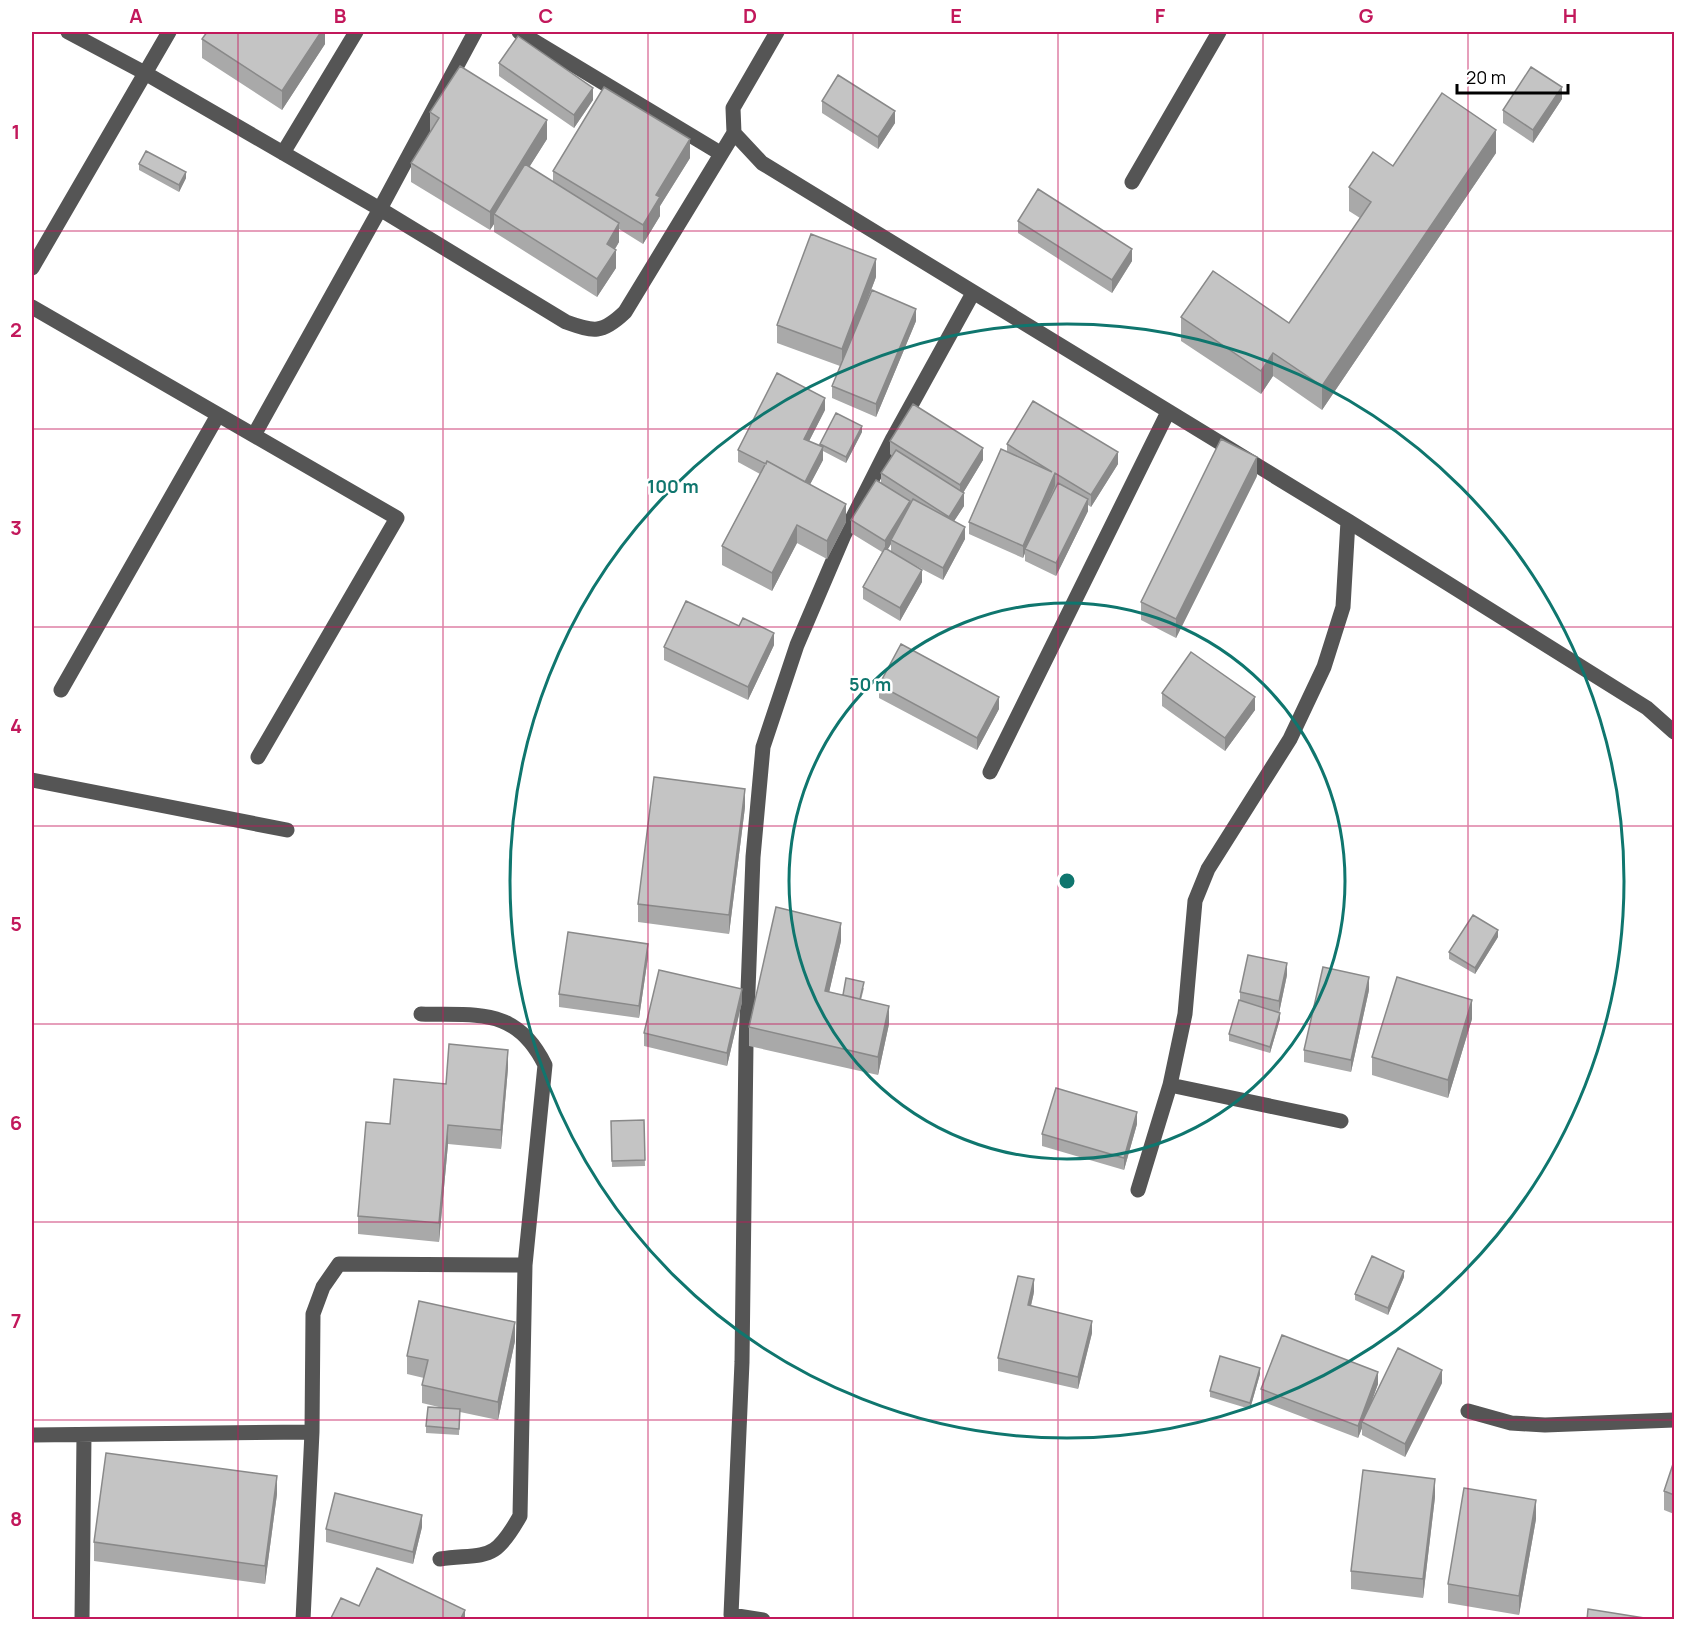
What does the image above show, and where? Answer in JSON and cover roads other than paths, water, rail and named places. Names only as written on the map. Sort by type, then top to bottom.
[{"type":"street","points":[[68,32],[145,73],[380,209],[566,322],[591,331],[610,327],[625,312],[734,133],[733,108],[777,32]]},
{"type":"street","points":[[32,268],[170,32]]},
{"type":"street","points":[[283,153],[356,32]]},
{"type":"street","points":[[254,435],[380,209],[475,32]]},
{"type":"street","points":[[519,32],[720,153]]},
{"type":"street","points":[[1132,182],[1219,32]]},
{"type":"street","points":[[734,133],[762,164],[1348,521],[1647,708],[1674,732]]},
{"type":"street","points":[[764,1620],[731,1617],[742,1362],[746,1044],[756,818],[763,747],[797,645],[844,536],[892,438],[973,293]]},
{"type":"street","points":[[32,307],[396,518],[258,758]]},
{"type":"street","points":[[990,772],[1168,412]]},
{"type":"street","points":[[61,690],[218,415]]},
{"type":"street","points":[[1138,1190],[1170,1085],[1185,1014],[1195,901],[1208,869],[1290,739],[1324,667],[1343,607],[1348,521]]},
{"type":"street","points":[[32,780],[286,830]]},
{"type":"street","points":[[421,1014],[493,1016],[511,1024],[533,1042],[544,1065],[525,1265],[520,1516],[506,1540],[495,1552],[440,1559]]},
{"type":"street","points":[[1170,1085],[1341,1121]]},
{"type":"street","points":[[303,1620],[312,1432],[313,1314],[323,1287],[339,1264],[525,1265]]},
{"type":"street","points":[[1468,1411],[1511,1423],[1545,1425],[1674,1420]]},
{"type":"street","points":[[32,1435],[312,1432]]},
{"type":"street","points":[[82,1620],[84,1435]]}]
